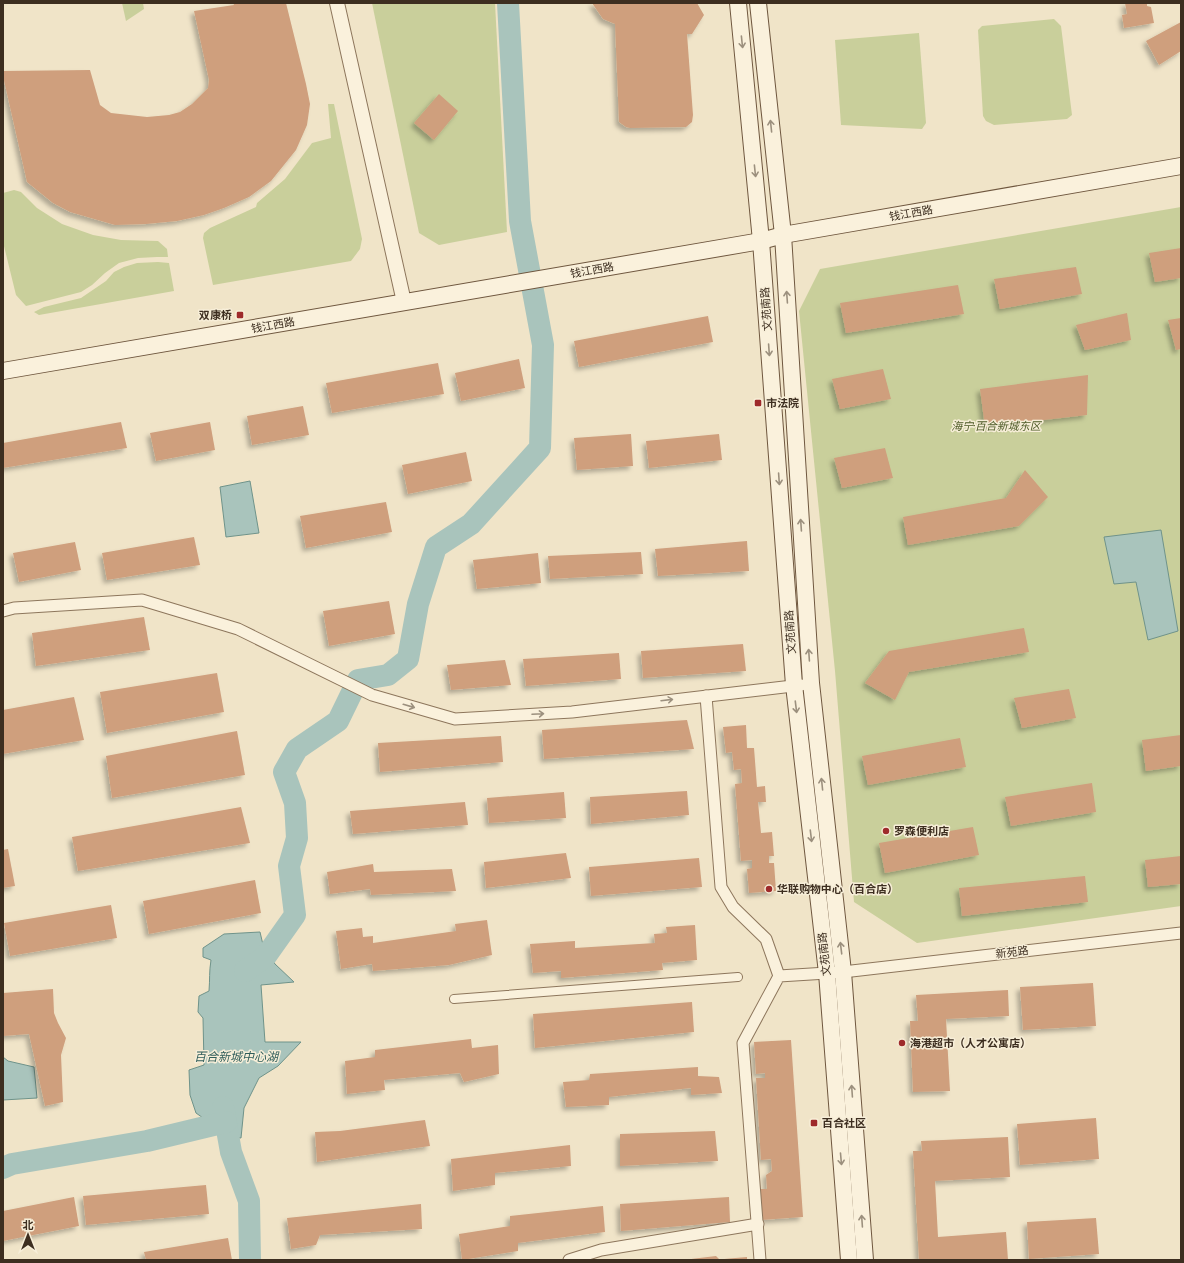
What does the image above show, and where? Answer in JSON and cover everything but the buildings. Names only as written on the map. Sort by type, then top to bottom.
[{"type":"main road","name":"文苑南路","points":[[738,3],[761,241],[794,685],[827,973],[849,1260]]},
{"type":"main road","name":"文苑南路","points":[[758,3],[783,235],[811,683],[843,972],[865,1260]]},
{"type":"main road","name":"钱江西路","points":[[3,371],[761,241],[783,235],[1181,166]]},
{"type":"street","points":[[337,3],[404,302]]},
{"type":"street","points":[[3,611],[14,608],[142,600],[238,629],[372,695],[455,718],[572,712],[811,683]]},
{"type":"street","points":[[706,696],[721,887],[733,907],[766,939],[779,976],[743,1043],[760,1260]]},
{"type":"street","name":"新苑路","points":[[779,976],[843,972],[1181,933]]},
{"type":"street","points":[[454,999],[738,977]]},
{"type":"street","points":[[569,1260],[601,1250],[758,1224]]},
{"type":"green space","points":[[122,3],[143,3],[144,9],[126,21]]},
{"type":"green space","points":[[372,3],[495,3],[507,232],[439,245],[419,233]]},
{"type":"green space","points":[[1054,19],[1061,26],[1072,115],[1067,119],[994,125],[986,121],[983,116],[978,30],[982,26]]},
{"type":"green space","points":[[919,33],[926,123],[922,129],[841,125],[835,40]]},
{"type":"green space","points":[[328,104],[334,104],[362,239],[360,249],[351,261],[213,285],[203,238],[204,233],[210,228],[256,207],[257,203],[285,179],[312,143],[331,138]]},
{"type":"green space","points":[[14,190],[21,192],[37,208],[62,224],[93,235],[121,240],[158,241],[167,249],[168,257],[138,258],[119,263],[81,292],[26,306],[16,295],[3,242],[3,193]]},
{"type":"green space","name":"海宁·百合新城东区","points":[[1181,207],[1181,906],[917,943],[854,902],[835,671],[799,311],[820,269]]},
{"type":"green space","points":[[137,263],[169,263],[174,291],[39,315],[34,312],[44,307],[81,298],[106,281],[114,272],[124,267]]},
{"type":"water","points":[[250,481],[259,533],[226,537],[220,487]]},
{"type":"water","points":[[1161,530],[1178,631],[1148,640],[1136,582],[1114,584],[1104,537]]},
{"type":"water","name":"百合新城中心湖","points":[[260,932],[264,949],[275,964],[294,982],[261,985],[265,1042],[301,1042],[278,1066],[259,1078],[244,1108],[241,1138],[221,1136],[206,1120],[196,1113],[190,1095],[189,1070],[204,1065],[203,1018],[198,1012],[199,996],[209,991],[211,960],[203,957],[203,948],[224,934]]},
{"type":"water","points":[[3,1057],[8,1061],[34,1067],[37,1098],[3,1100]]},
{"type":"waterway","points":[[245,971],[266,956],[295,915],[289,866],[297,838],[295,803],[284,772],[297,749],[338,721],[358,680],[388,675],[408,659],[418,604],[436,547],[471,524],[540,448],[543,345],[520,221],[508,3]]},
{"type":"waterway","points":[[223,1107],[231,1152],[249,1201],[250,1260]]},
{"type":"waterway","points":[[3,1168],[12,1164],[147,1141],[226,1122]]},
{"type":"place","name":"双康桥","points":[[240,315]]},
{"type":"place","name":"市法院","points":[[758,403]]},
{"type":"place","name":"罗森便利店","points":[[886,831]]},
{"type":"place","name":"华联购物中心（百合店）","points":[[769,889]]},
{"type":"place","name":"海港超市（人才公寓店）","points":[[902,1043]]},
{"type":"place","name":"百合社区","points":[[814,1123]]}]
